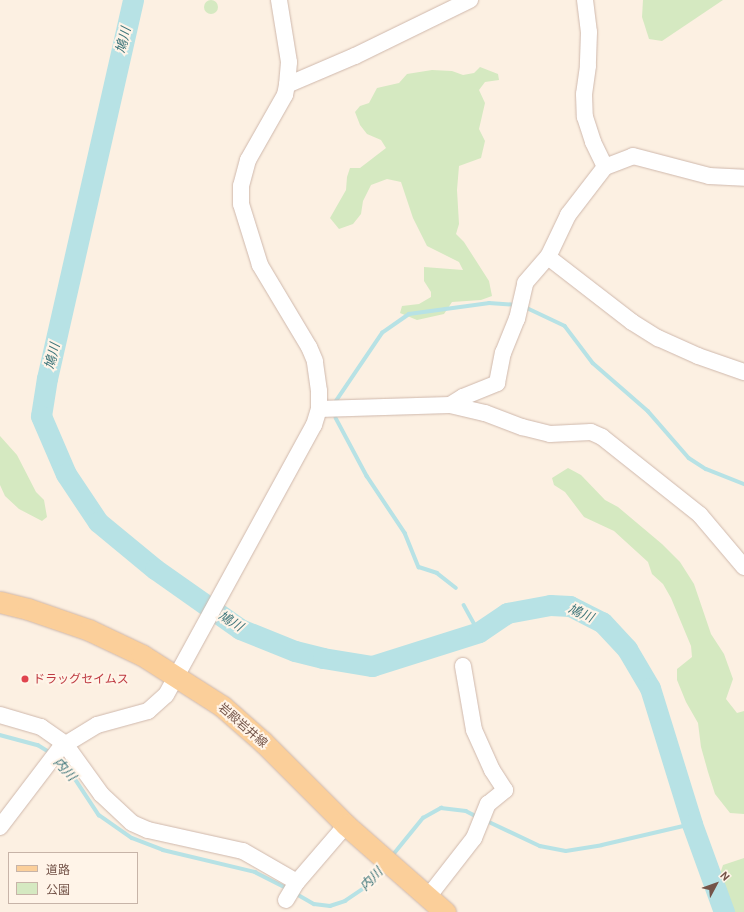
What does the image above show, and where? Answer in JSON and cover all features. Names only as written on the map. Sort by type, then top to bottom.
[{"type":"main road","name":"岩殿岩井線","points":[[0,602],[28,609],[89,630],[142,655],[177,675],[243,723],[346,825],[445,912]]},
{"type":"street","points":[[0,827],[63,745],[97,725],[148,711],[166,695],[306,440],[319,409],[318,375],[309,347],[260,265],[242,216],[241,186],[248,160],[284,95],[287,85],[289,62],[279,0]]},
{"type":"street","points":[[287,85],[355,56],[470,0]]},
{"type":"street","points":[[585,0],[589,32],[588,66],[584,94],[585,118],[593,142],[605,166]]},
{"type":"street","points":[[450,406],[463,397],[496,383],[503,353],[517,319],[525,283],[548,257],[568,215],[605,166],[633,156],[709,176],[744,178]]},
{"type":"street","points":[[548,257],[632,322],[658,338],[698,356],[744,372]]},
{"type":"street","points":[[319,409],[450,406],[485,413],[522,427],[550,434],[591,432],[602,437],[700,515],[744,566]]},
{"type":"street","points":[[428,897],[474,838],[488,804],[505,790],[490,765],[474,730],[463,666]]},
{"type":"street","points":[[0,715],[41,727],[63,745],[101,794],[132,823],[148,830],[243,851],[297,882]]},
{"type":"street","points":[[286,900],[297,882],[346,825]]},
{"type":"green space","points":[[211,0],[216,2],[218,7],[216,12],[211,14],[206,12],[204,7],[206,2]]},
{"type":"green space","points":[[643,0],[723,0],[662,41],[649,39],[642,17]]},
{"type":"green space","points":[[480,67],[498,74],[499,80],[485,82],[479,90],[485,103],[479,129],[485,141],[481,158],[459,166],[457,190],[459,224],[456,234],[464,242],[489,281],[492,296],[481,300],[452,302],[444,314],[417,320],[400,313],[402,306],[419,304],[431,297],[431,292],[424,281],[424,267],[463,270],[459,262],[427,246],[413,218],[401,182],[387,179],[371,185],[363,201],[361,214],[353,224],[339,229],[330,218],[346,190],[347,177],[350,168],[360,168],[386,148],[381,140],[367,134],[360,125],[355,112],[360,106],[369,103],[377,88],[399,83],[407,74],[432,70],[452,71],[463,75],[474,73]]},
{"type":"green space","points":[[0,436],[17,455],[36,492],[44,500],[47,517],[42,521],[19,509],[5,496],[0,485]]},
{"type":"green space","points":[[568,468],[581,475],[605,500],[618,507],[662,544],[680,562],[694,584],[711,634],[724,654],[733,679],[726,699],[737,713],[744,711],[744,814],[730,813],[715,794],[701,747],[698,723],[686,702],[677,680],[677,669],[692,657],[691,646],[671,598],[663,584],[652,574],[648,562],[614,531],[584,517],[565,492],[554,485],[552,478]]},
{"type":"green space","points":[[744,858],[744,912],[731,912],[719,877],[723,865]]},
{"type":"waterway","name":"鳩川","points":[[133,0],[47,378],[41,416],[66,474],[98,522],[155,569],[240,629],[295,651],[323,658],[372,666],[479,632],[507,613],[550,605],[570,606],[602,622],[627,649],[650,688],[692,824],[724,912]]},
{"type":"waterway","points":[[336,401],[382,333],[409,314],[489,303],[515,305]]},
{"type":"waterway","points":[[525,307],[565,326],[593,363],[648,411],[689,458],[706,469],[744,484]]},
{"type":"waterway","points":[[336,418],[367,476],[405,533],[419,567],[437,573],[456,588]]},
{"type":"waterway","points":[[464,605],[479,632]]},
{"type":"waterway","name":"内川","points":[[0,735],[38,745],[51,753]]},
{"type":"waterway","name":"内川","points":[[57,759],[70,771],[99,815],[132,838],[163,850],[255,872],[288,889]]},
{"type":"waterway","name":"内川","points":[[392,856],[423,818],[441,808],[466,811],[478,817]]},
{"type":"waterway","name":"内川","points":[[485,820],[540,846],[566,851],[602,845],[692,824]]},
{"type":"waterway","name":"内川","points":[[295,893],[314,904],[330,906],[345,901],[366,887],[383,867]]},
{"type":"place","name":"ドラッグセイムス","points":[[25,679]]}]
